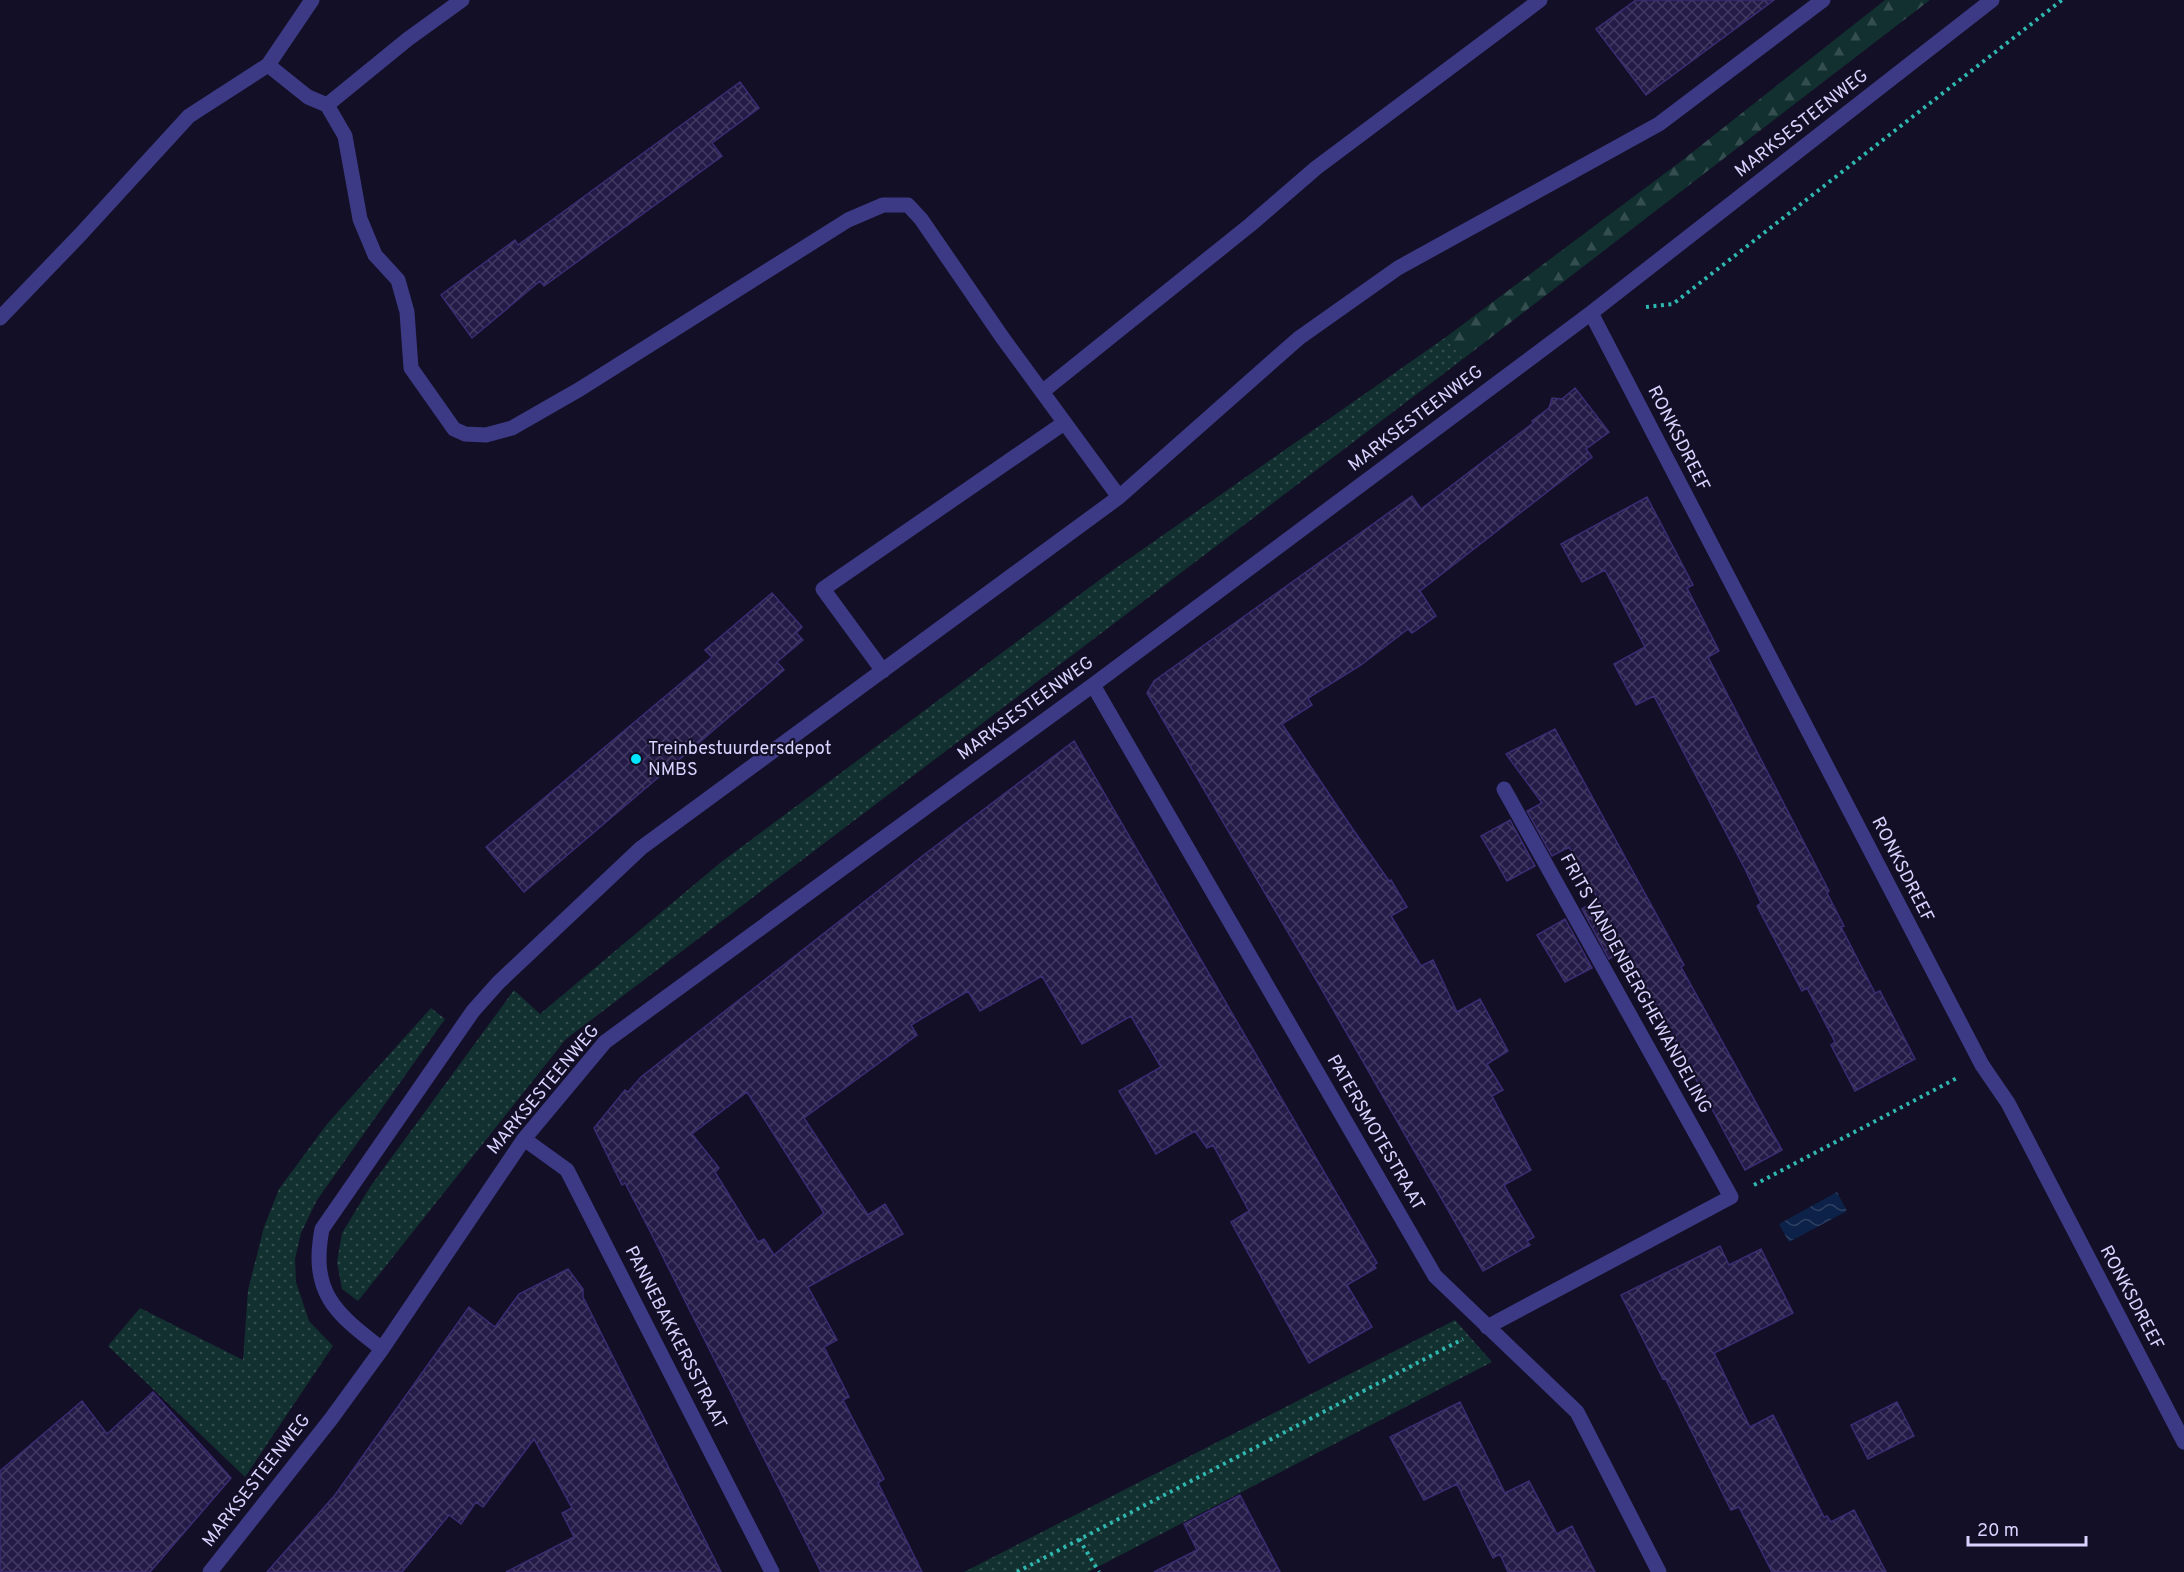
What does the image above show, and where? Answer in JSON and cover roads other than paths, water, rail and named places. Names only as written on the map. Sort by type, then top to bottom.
[{"type":"street","points":[[0,318],[189,116],[268,65],[312,0]]},
{"type":"street","points":[[327,105],[408,39],[462,0]]},
{"type":"street","points":[[1042,392],[1250,225],[1316,168],[1540,0]]},
{"type":"street","points":[[382,1349],[347,1323],[330,1301],[321,1278],[318,1252],[322,1229],[473,1011],[498,983],[641,848],[1119,497],[1299,338],[1398,268],[1659,124],[1822,0]]},
{"type":"street","name":"MARKSESTEENWEG","points":[[210,1572],[331,1419],[382,1349],[524,1139],[605,1042],[1093,685],[1591,313],[1992,0]]},
{"type":"street","points":[[268,65],[308,97],[327,105],[345,136],[360,219],[375,255],[398,280],[407,312],[411,368],[454,429],[465,434],[486,435],[512,428],[580,389],[848,220],[883,205],[908,205],[921,219],[1064,423],[1119,497]]},
{"type":"street","name":"RONKSDREEF","points":[[1591,313],[1982,1065],[2007,1103],[2184,1442]]},
{"type":"street","points":[[884,671],[823,589],[1064,423]]},
{"type":"street","name":"PATERSMOTESTRAAT","points":[[1093,685],[1435,1276],[1577,1412],[1659,1572]]},
{"type":"street","name":"FRITS VANDENBERGHEWANDELING","points":[[1487,1327],[1731,1197],[1504,789]]},
{"type":"street","name":"PANNEBAKKERSSTRAAT","points":[[524,1139],[567,1170],[772,1572]]},
{"type":"water","points":[[1837,1192],[1847,1211],[1789,1242],[1779,1224]]},
{"type":"place","name":"Treinbestuurdersdepot NMBS","points":[[636,759]]}]
